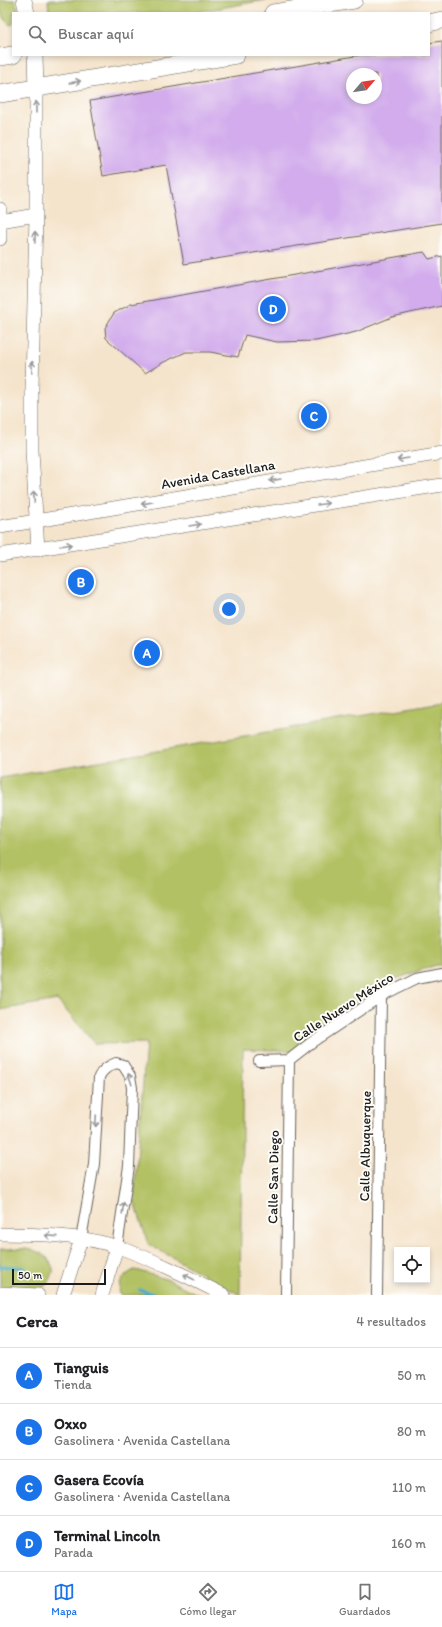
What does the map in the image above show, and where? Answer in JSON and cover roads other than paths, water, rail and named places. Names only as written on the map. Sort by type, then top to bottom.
[{"type":"main road","points":[[24,0],[27,12]]},
{"type":"main road","points":[[279,12],[354,0]]},
{"type":"main road","points":[[430,23],[442,20]]},
{"type":"main road","points":[[0,57],[12,55]]},
{"type":"main road","points":[[35,56],[36,89]]},
{"type":"main road","points":[[133,72],[160,60],[178,56]]},
{"type":"main road","points":[[0,94],[230,56]]},
{"type":"street","points":[[36,89],[36,215],[32,451],[38,550]]},
{"type":"street","points":[[0,209],[0,239]]},
{"type":"street","points":[[0,221],[36,215]]},
{"type":"street","name":"Avenida Castellana","points":[[0,527],[442,453]]},
{"type":"street","points":[[0,555],[442,485]]},
{"type":"street","name":"Calle Nuevo México","points":[[259,1061],[289,1060],[312,1042],[381,996],[417,978],[442,972]]},
{"type":"street","name":"Calle Albuquerque","points":[[377,1295],[381,996]]},
{"type":"street","name":"Calle San Diego","points":[[286,1295],[289,1060]]},
{"type":"street","points":[[63,1295],[81,1239],[94,1164],[99,1077],[101,1072],[108,1066],[116,1063],[123,1065],[130,1076],[132,1088],[129,1166],[117,1247],[102,1295]]},
{"type":"street","points":[[0,1234],[30,1234],[81,1239],[117,1247],[176,1270],[224,1295]]},
{"type":"street","points":[[0,1293],[38,1295]]},
{"type":"waterway","points":[[0,1266],[24,1268]]},
{"type":"waterway","points":[[140,1290],[155,1295]]},
{"type":"place","name":"Terminal Lincoln","points":[[273,309]]},
{"type":"place","name":"Gasera Ecovía","points":[[314,416]]},
{"type":"place","name":"Oxxo","points":[[81,582]]},
{"type":"place","name":"Tianguis","points":[[147,653]]}]
